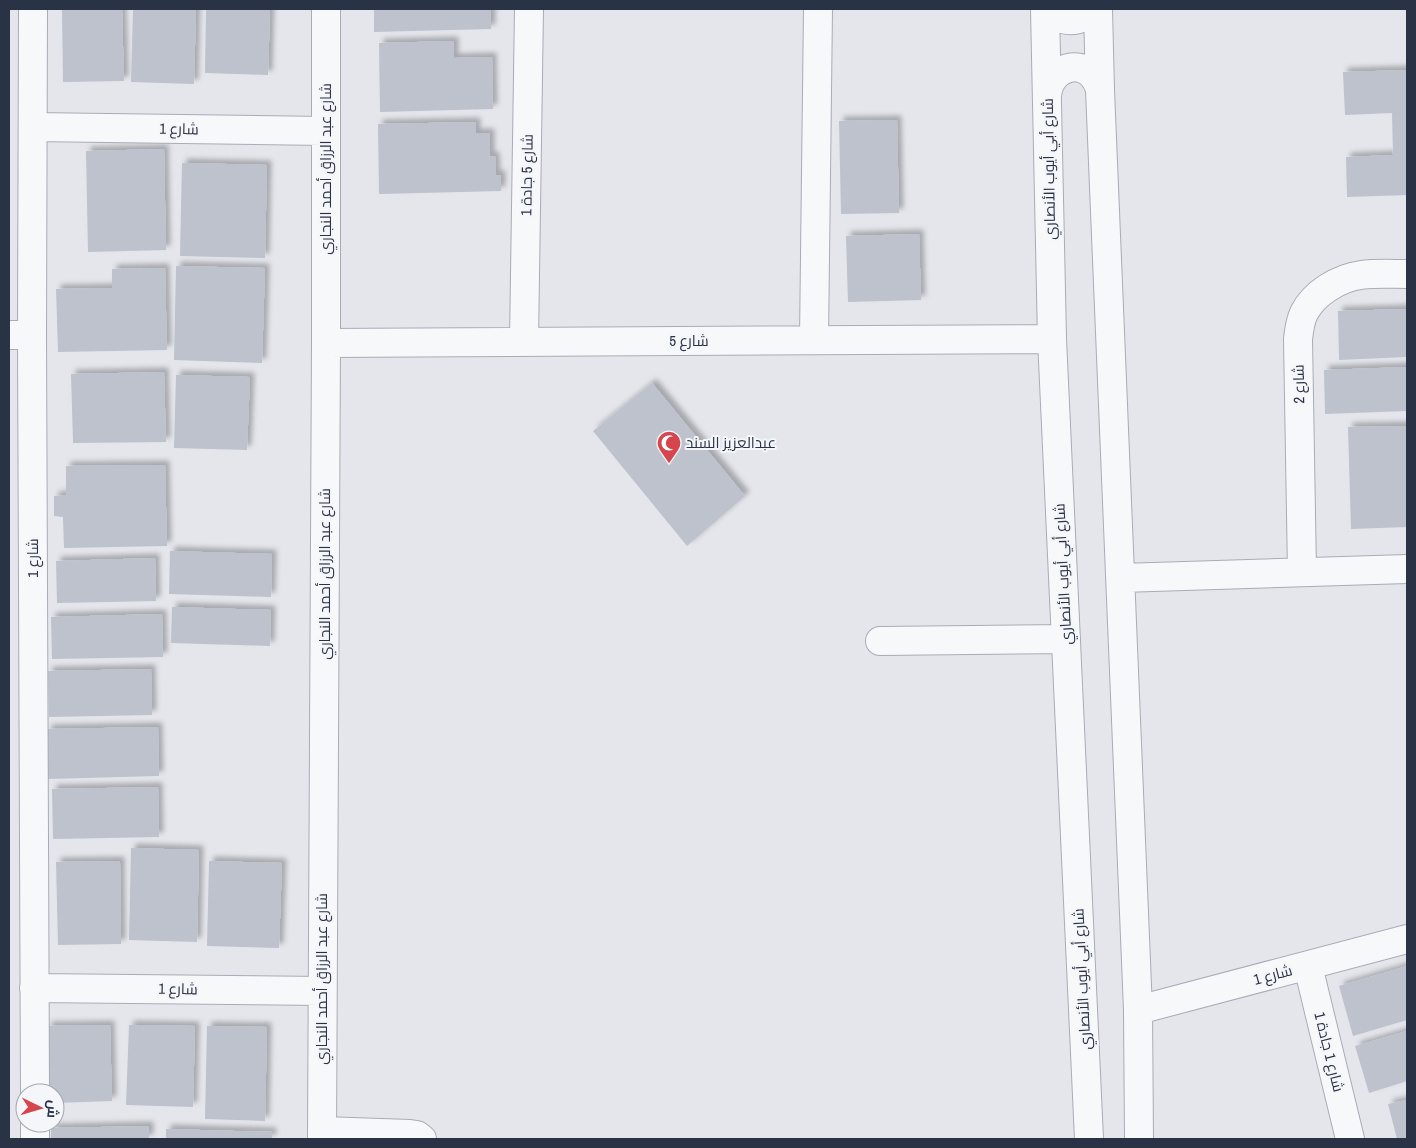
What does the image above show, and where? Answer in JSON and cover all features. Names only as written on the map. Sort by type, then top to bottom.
[{"type":"street","name":"شارع 1","points":[[33,9],[33,128],[20,335],[35,1083]]},
{"type":"street","name":"شارع عبد الرزاق أحمد النجاري","points":[[322,1135],[326,9]]},
{"type":"street","name":"شارع 5 جادة 1","points":[[524,342],[530,9]]},
{"type":"street","points":[[814,340],[818,9]]},
{"type":"street","points":[[1047,9],[1054,15],[1070,21],[1086,16],[1093,9]]},
{"type":"street","name":"شارع أبي أيوب الأنصاري","points":[[1047,9],[1052,339],[1089,1139]]},
{"type":"street","points":[[1098,9],[1138,1010],[1139,1139]]},
{"type":"street","points":[[1047,96],[1054,76],[1060,71],[1074,68],[1088,72],[1098,83],[1100,90]]},
{"type":"street","name":"شارع 1","points":[[33,128],[325,131]]},
{"type":"street","name":"شارع 2","points":[[1302,572],[1298,339],[1300,323],[1312,301],[1337,283],[1358,275],[1407,274]]},
{"type":"street","name":"شارع 5","points":[[326,343],[1052,339]]},
{"type":"street","points":[[1121,578],[1407,568]]},
{"type":"street","points":[[880,640],[1066,639]]},
{"type":"street","name":"شارع 1","points":[[1138,1010],[1407,939]]},
{"type":"street","name":"شارع 1 جادة 1","points":[[1308,966],[1350,1139]]},
{"type":"street","name":"شارع 1","points":[[34,988],[322,991]]},
{"type":"street","points":[[322,1135],[410,1134],[417,1135],[422,1139]]},
{"type":"building","points":[[62,9],[122,9],[124,81],[63,82]]},
{"type":"building","points":[[133,9],[196,9],[194,84],[131,82]]},
{"type":"building","points":[[206,9],[270,9],[268,75],[205,73]]},
{"type":"building","points":[[374,9],[491,9],[491,29],[374,32]]},
{"type":"building","points":[[454,41],[454,58],[492,57],[493,109],[380,112],[379,43]]},
{"type":"building","points":[[1407,70],[1407,195],[1347,197],[1346,157],[1393,155],[1392,113],[1345,115],[1343,72]]},
{"type":"building","points":[[897,120],[899,213],[841,214],[839,121]]},
{"type":"building","points":[[476,122],[476,133],[490,133],[490,156],[495,156],[496,175],[501,175],[501,191],[379,194],[378,124]]},
{"type":"building","points":[[164,149],[166,250],[88,252],[86,151]]},
{"type":"building","points":[[182,163],[267,165],[265,258],[180,256]]},
{"type":"building","points":[[919,234],[921,300],[848,302],[846,236]]},
{"type":"building","points":[[176,266],[265,268],[262,363],[174,360]]},
{"type":"building","points":[[165,268],[167,350],[58,352],[56,289],[112,288],[112,269]]},
{"type":"building","points":[[1407,309],[1407,357],[1339,360],[1338,311]]},
{"type":"building","points":[[1407,367],[1407,411],[1325,414],[1324,370]]},
{"type":"building","points":[[164,372],[166,442],[73,443],[71,374]]},
{"type":"building","points":[[176,375],[250,377],[247,450],[174,448]]},
{"type":"building","name":"عبدالعزيز السند","points":[[652,383],[745,496],[687,546],[593,431]]},
{"type":"building","points":[[1407,426],[1407,527],[1351,529],[1348,427]]},
{"type":"building","points":[[165,465],[167,546],[64,548],[63,517],[54,516],[54,496],[66,495],[66,466]]},
{"type":"building","points":[[170,551],[272,554],[271,597],[169,594]]},
{"type":"building","points":[[155,558],[156,601],[57,603],[56,561]]},
{"type":"building","points":[[172,607],[271,610],[270,646],[171,643]]},
{"type":"building","points":[[162,614],[163,657],[52,659],[51,617]]},
{"type":"building","points":[[151,669],[152,715],[49,717],[48,671]]},
{"type":"building","points":[[158,727],[159,776],[48,779],[47,729]]},
{"type":"building","points":[[158,787],[159,837],[53,839],[52,789]]},
{"type":"building","points":[[131,848],[199,850],[197,942],[129,940]]},
{"type":"building","points":[[120,861],[121,944],[58,945],[56,862]]},
{"type":"building","points":[[209,861],[282,863],[279,948],[207,946]]},
{"type":"building","points":[[1407,966],[1407,1020],[1353,1036],[1339,986]]},
{"type":"building","points":[[110,1025],[112,1101],[65,1103],[65,1083],[48,1083],[47,1026]]},
{"type":"building","points":[[129,1025],[195,1026],[193,1107],[126,1105]]},
{"type":"building","points":[[207,1026],[267,1027],[265,1121],[205,1119]]},
{"type":"building","points":[[1407,1031],[1407,1081],[1369,1093],[1355,1046]]},
{"type":"building","points":[[1407,1100],[1407,1139],[1397,1139],[1388,1104]]},
{"type":"building","points":[[149,1126],[149,1139],[51,1139],[51,1133],[65,1133],[65,1128]]},
{"type":"building","points":[[166,1129],[272,1132],[272,1139],[166,1139]]},
{"type":"place","name":"عبدالعزيز السند","points":[[669,464]]}]
